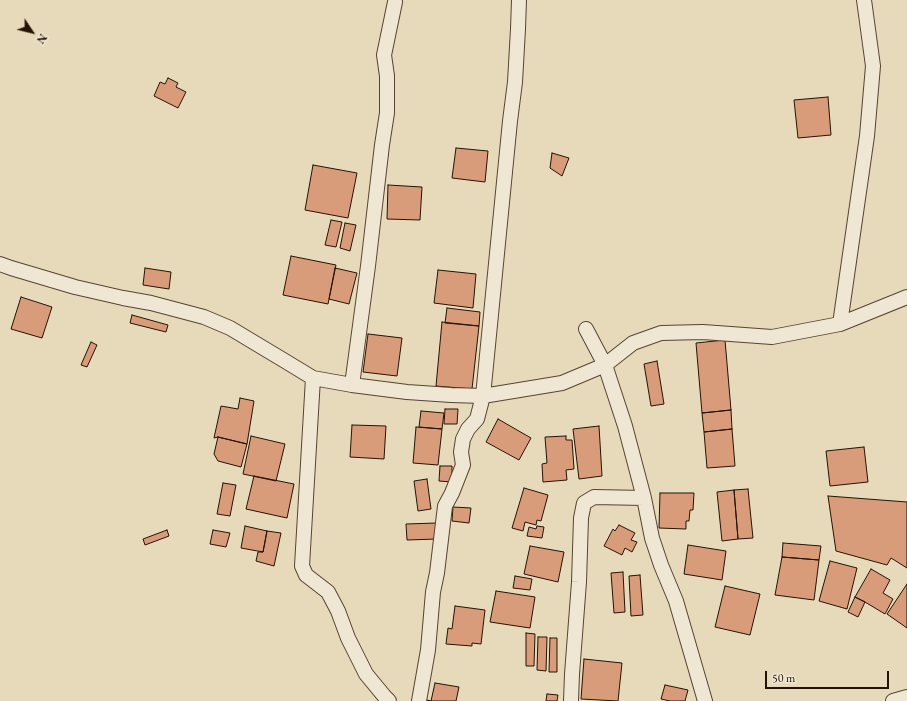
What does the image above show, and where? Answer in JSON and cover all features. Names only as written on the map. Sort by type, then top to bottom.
[{"type":"street","points":[[419,701],[428,650],[433,592],[437,573],[445,506],[463,465],[461,452],[463,440],[468,429],[477,420],[483,396],[515,82],[519,0]]},
{"type":"street","points":[[840,324],[867,136],[873,66],[864,0]]},
{"type":"street","points":[[352,385],[387,113],[387,76],[384,55],[395,2]]},
{"type":"street","points":[[0,264],[75,287],[151,303],[204,317],[230,328],[313,378],[407,392],[451,395],[483,396],[562,383],[605,365],[633,343],[661,333],[703,332],[772,337],[840,324],[907,297]]},
{"type":"street","points":[[586,329],[605,365],[625,426],[644,498],[652,538],[676,602],[705,701]]},
{"type":"street","points":[[313,378],[302,566],[306,575],[328,592],[366,674],[390,701]]},
{"type":"street","points":[[571,701],[579,582],[581,518],[584,503],[594,497],[644,498]]},
{"type":"street","points":[[893,701],[907,697]]},
{"type":"building","points":[[168,78],[178,83],[176,87],[186,92],[178,108],[154,96],[160,82],[165,84]]},
{"type":"building","points":[[828,97],[831,135],[798,138],[794,100]]},
{"type":"building","points":[[456,148],[488,151],[485,182],[452,178]]},
{"type":"building","points":[[552,153],[569,158],[562,176],[550,168]]},
{"type":"building","points":[[313,165],[357,173],[348,218],[305,210]]},
{"type":"building","points":[[388,185],[422,187],[420,220],[387,219]]},
{"type":"building","points":[[331,220],[342,222],[336,247],[325,245]]},
{"type":"building","points":[[345,223],[356,225],[350,251],[340,248]]},
{"type":"building","points":[[291,256],[336,265],[328,304],[283,295]]},
{"type":"building","points":[[145,268],[171,272],[169,289],[143,285]]},
{"type":"building","points":[[335,268],[357,273],[349,304],[329,299]]},
{"type":"building","points":[[438,270],[476,274],[473,308],[434,303]]},
{"type":"building","points":[[21,297],[52,307],[42,338],[11,329]]},
{"type":"building","points":[[447,308],[480,312],[479,326],[445,323]]},
{"type":"building","points":[[132,315],[168,325],[166,332],[130,323]]},
{"type":"building","points":[[442,322],[479,326],[472,389],[436,386]]},
{"type":"building","points":[[368,334],[402,338],[397,376],[363,372]]},
{"type":"building","points":[[725,340],[731,410],[702,413],[696,343]]},
{"type":"building","points":[[91,342],[97,345],[87,367],[81,365]]},
{"type":"building","points":[[657,361],[664,404],[651,406],[644,364]]},
{"type":"building","points":[[240,398],[254,401],[247,444],[218,437],[214,438],[221,406],[238,409]]},
{"type":"building","points":[[445,409],[458,409],[457,424],[444,424]]},
{"type":"building","points":[[731,410],[732,429],[704,432],[702,413]]},
{"type":"building","points":[[421,411],[444,413],[442,429],[419,427]]},
{"type":"building","points":[[498,419],[531,438],[519,460],[486,442]]},
{"type":"building","points":[[352,425],[386,426],[384,459],[350,457]]},
{"type":"building","points":[[599,426],[602,476],[579,479],[573,429]]},
{"type":"building","points":[[416,427],[442,429],[438,465],[413,463]]},
{"type":"building","points":[[732,429],[735,466],[707,468],[704,432]]},
{"type":"building","points":[[251,436],[285,444],[276,481],[243,474]]},
{"type":"building","points":[[566,436],[566,440],[572,440],[574,469],[566,470],[567,480],[543,482],[542,464],[547,463],[545,437]]},
{"type":"building","points":[[218,437],[247,444],[241,467],[218,461],[214,454]]},
{"type":"building","points":[[864,447],[868,482],[830,486],[826,451]]},
{"type":"building","points":[[440,466],[452,466],[452,482],[439,481]]},
{"type":"building","points":[[254,476],[294,484],[287,518],[246,509]]},
{"type":"building","points":[[427,479],[431,509],[418,511],[414,481]]},
{"type":"building","points":[[223,483],[236,485],[230,516],[217,514]]},
{"type":"building","points":[[524,488],[548,495],[541,521],[537,520],[536,525],[525,522],[523,531],[512,528]]},
{"type":"building","points":[[748,489],[753,538],[738,539],[734,490]]},
{"type":"building","points":[[734,490],[738,539],[722,541],[717,492]]},
{"type":"building","points":[[660,493],[694,493],[693,510],[690,510],[689,521],[686,521],[686,529],[659,528]]},
{"type":"building","points":[[828,496],[907,502],[907,568],[891,558],[887,565],[836,551]]},
{"type":"building","points":[[453,507],[471,508],[469,523],[452,521]]},
{"type":"building","points":[[437,523],[437,539],[407,540],[406,524]]},
{"type":"building","points":[[619,525],[635,533],[631,540],[637,542],[632,552],[625,548],[622,555],[604,546],[613,529],[615,531]]},
{"type":"building","points":[[245,526],[267,531],[263,552],[241,548]]},
{"type":"building","points":[[537,526],[544,527],[542,538],[527,536],[529,527],[536,529]]},
{"type":"building","points":[[167,530],[169,536],[145,545],[143,539]]},
{"type":"building","points":[[213,530],[230,533],[226,547],[210,544]]},
{"type":"building","points":[[267,531],[281,533],[274,566],[256,561],[258,552],[263,552]]},
{"type":"building","points":[[783,543],[821,546],[819,560],[782,557]]},
{"type":"building","points":[[688,545],[726,551],[722,580],[684,574]]},
{"type":"building","points":[[530,546],[564,552],[558,582],[524,574]]},
{"type":"building","points":[[782,557],[819,560],[814,600],[775,595]]},
{"type":"building","points":[[830,561],[857,568],[847,609],[819,601]]},
{"type":"building","points":[[871,569],[890,580],[883,593],[893,599],[885,614],[855,597]]},
{"type":"building","points":[[623,572],[625,612],[614,613],[611,573]]},
{"type":"building","points":[[640,575],[643,615],[631,616],[629,576]]},
{"type":"building","points":[[515,576],[532,579],[530,590],[513,588]]},
{"type":"building","points":[[907,584],[907,628],[887,614]]},
{"type":"building","points":[[725,586],[760,594],[750,635],[715,627]]},
{"type":"building","points":[[496,591],[535,597],[530,628],[490,622]]},
{"type":"building","points":[[855,597],[865,602],[858,617],[848,612]]},
{"type":"building","points":[[455,606],[485,610],[481,644],[472,643],[472,646],[446,644],[448,628],[452,629]]},
{"type":"building","points":[[526,633],[535,634],[534,666],[526,666]]},
{"type":"building","points":[[538,637],[547,637],[546,671],[537,670]]},
{"type":"building","points":[[550,638],[557,638],[557,672],[549,672]]},
{"type":"building","points":[[584,659],[622,663],[618,701],[581,699]]},
{"type":"building","points":[[435,683],[459,687],[456,701],[431,701]]},
{"type":"building","points":[[665,685],[688,690],[685,701],[670,701],[661,699]]},
{"type":"building","points":[[547,694],[558,695],[557,701],[546,701]]}]
